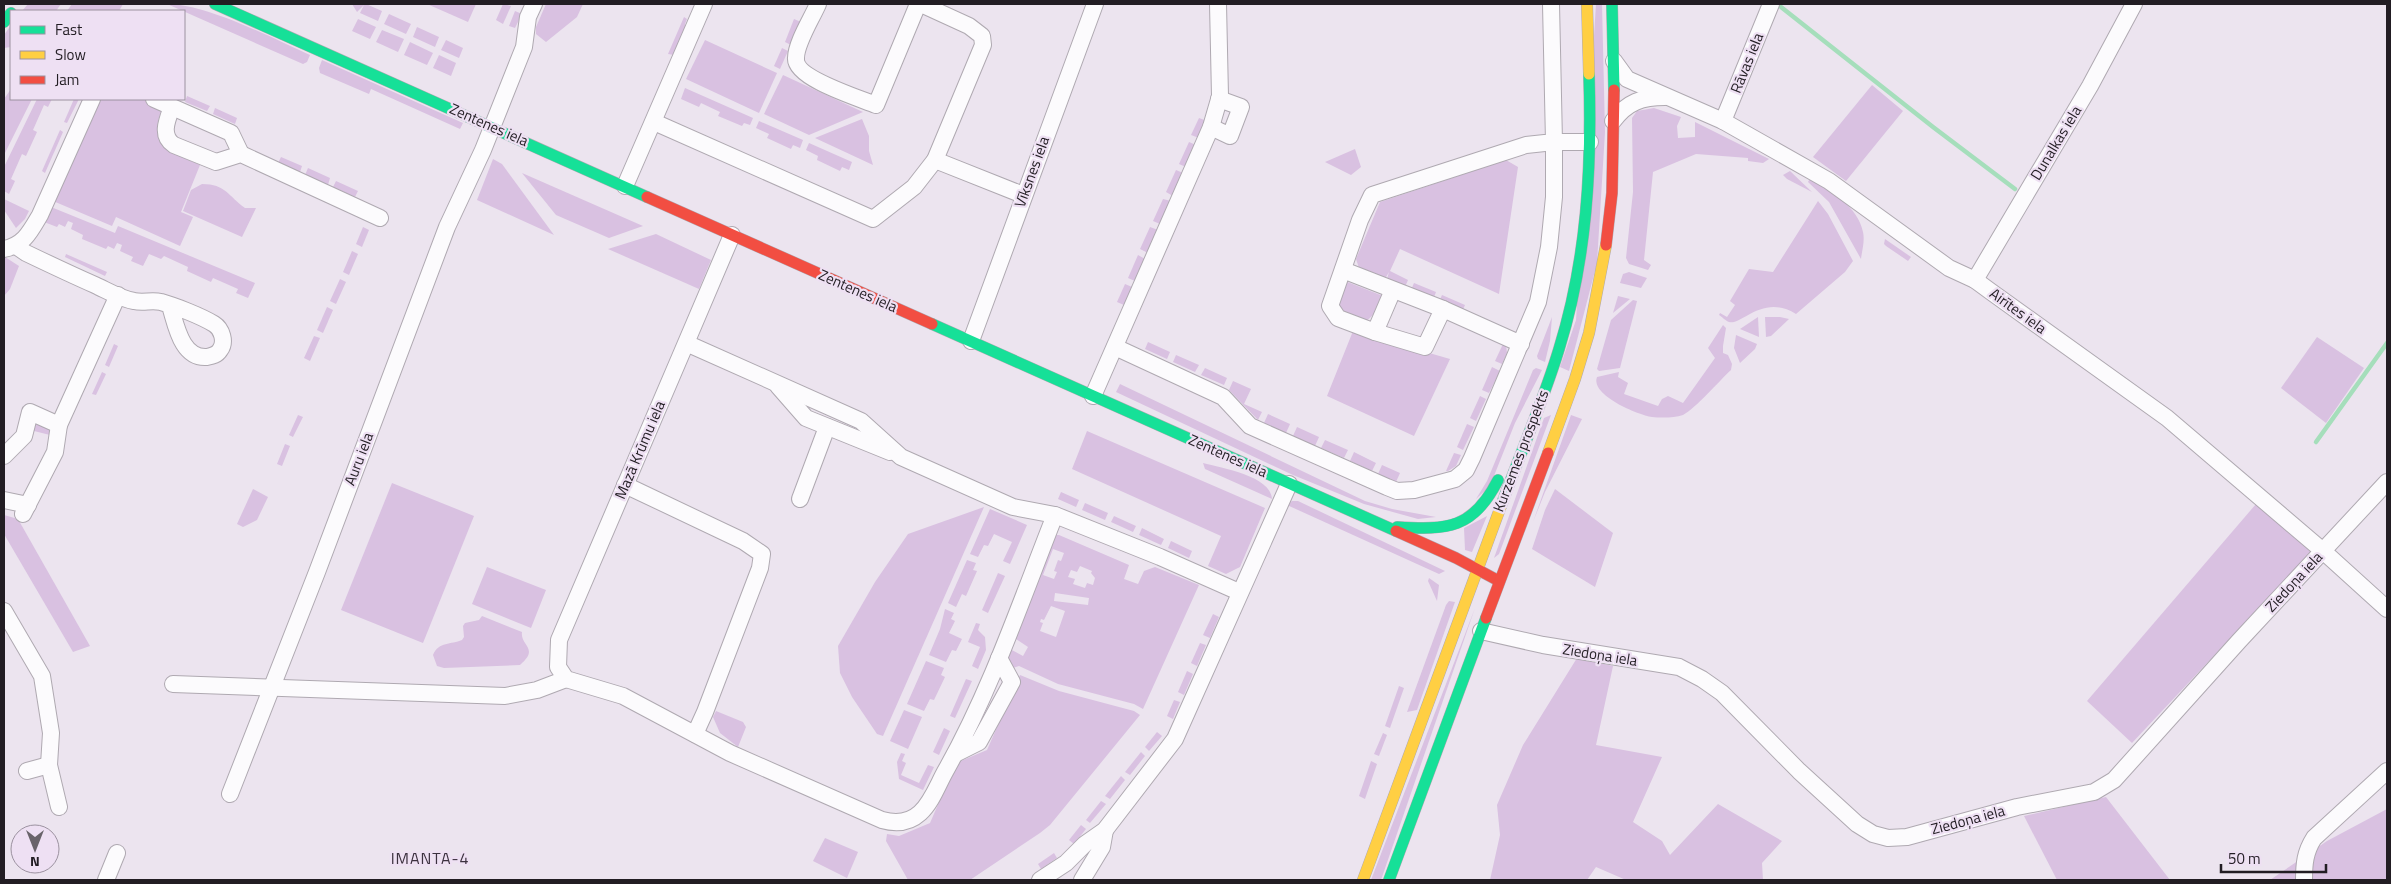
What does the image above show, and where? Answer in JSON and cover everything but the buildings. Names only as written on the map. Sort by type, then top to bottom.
[{"type":"main road","name":"Zentenes iela","points":[[215,4],[971,340],[1456,558],[1499,581]]},
{"type":"main road","name":"Kurzemes prospekts","points":[[1363,880],[1559,349],[1586,222],[1590,142],[1587,4]]},
{"type":"main road","name":"Kurzemes prospekts","points":[[1389,880],[1581,362],[1600,294],[1606,262],[1612,192],[1614,62],[1612,4]]},
{"type":"main road","points":[[1380,525],[1438,529],[1457,524],[1472,516],[1483,506],[1492,493],[1498,478],[1516,462]]},
{"type":"street","name":"Auru iela","points":[[230,794],[447,227],[493,126],[524,47],[528,17],[534,4]]},
{"type":"street","points":[[625,186],[704,4]]},
{"type":"street","points":[[654,122],[873,219],[914,187],[935,160],[982,45],[982,36],[969,26],[919,4],[876,105],[808,77],[798,67],[796,55],[818,4]]},
{"type":"street","name":"Vīksnes iela","points":[[971,340],[1095,4]]},
{"type":"street","points":[[1093,396],[1211,127],[1219,99],[1218,4]]},
{"type":"street","points":[[1115,347],[1223,397],[1250,426],[1398,491],[1414,490],[1455,479],[1466,470],[1538,302],[1549,247],[1554,197],[1551,4]]},
{"type":"street","name":"Rāvas iela","points":[[1723,121],[1771,4]]},
{"type":"street","name":"Dunalkas iela","points":[[1974,280],[2090,86],[2134,4]]},
{"type":"street","points":[[1614,62],[1627,79],[1667,97]]},
{"type":"street","name":"Airītes iela","points":[[1613,121],[1619,113],[1636,100],[1645,97],[1667,97],[1723,121],[1829,181],[1949,268],[1974,280],[2167,418],[2324,551],[2387,609]]},
{"type":"street","points":[[1211,127],[1230,136],[1241,107],[1219,99]]},
{"type":"street","points":[[10,248],[30,232],[40,215],[92,100]]},
{"type":"street","points":[[156,100],[231,133],[241,154],[380,218]]},
{"type":"street","points":[[172,107],[166,129],[171,143],[216,162],[241,154]]},
{"type":"street","points":[[1443,309],[1425,347],[1375,332],[1338,318],[1330,306],[1360,220],[1372,195],[1526,145],[1554,142],[1590,142]]},
{"type":"street","points":[[935,160],[1023,196]]},
{"type":"street","name":"Mazā Krūmu iela","points":[[562,673],[559,640],[732,235]]},
{"type":"street","points":[[10,248],[134,301],[160,302],[170,306]]},
{"type":"street","points":[[1343,270],[1443,309],[1521,344]]},
{"type":"street","points":[[1375,332],[1393,290]]},
{"type":"street","points":[[4,500],[26,510],[54,452],[59,425],[118,295]]},
{"type":"street","points":[[686,343],[861,421],[901,457]]},
{"type":"street","points":[[773,381],[806,418],[901,457],[1013,507],[1056,515],[1160,557],[1239,592]]},
{"type":"street","points":[[4,456],[24,436],[30,412],[59,425]]},
{"type":"street","points":[[800,499],[827,427]]},
{"type":"street","name":"Ziedoņa iela","points":[[1481,630],[1543,645],[1679,667],[1692,673],[1722,693],[1799,771],[1857,824],[1873,834],[1888,838],[1907,837],[2016,808],[2094,792],[2114,780],[2239,641],[2387,482]]},
{"type":"street","points":[[1040,880],[1066,863],[1085,844],[1105,830],[1175,739],[1288,484]]},
{"type":"street","points":[[625,485],[743,541],[762,554],[760,568],[695,734]]},
{"type":"street","points":[[173,684],[505,696],[537,690],[562,673],[623,696],[730,753],[882,820],[896,823],[913,818],[925,808],[955,754],[979,742],[1012,682],[999,658],[1056,515]]},
{"type":"street","points":[[4,611],[42,676],[51,733],[49,765],[59,807]]},
{"type":"street","points":[[27,771],[49,765]]},
{"type":"street","points":[[2304,880],[2307,850],[2314,838],[2387,771]]},
{"type":"street","points":[[1082,880],[1102,847],[1105,830]]},
{"type":"street","points":[[106,880],[117,853]]},
{"type":"shaded area","points":[[28,4],[61,4],[57,10],[23,10]]},
{"type":"shaded area","points":[[72,4],[123,4],[120,10],[68,10]]},
{"type":"shaded area","points":[[167,4],[183,5],[220,16],[259,31],[310,55],[307,62],[303,64],[185,12],[185,10]]},
{"type":"shaded area","points":[[352,4],[366,4],[382,11],[378,21],[360,13],[364,5],[357,12]]},
{"type":"shaded area","points":[[427,4],[476,4],[468,22]]},
{"type":"shaded area","points":[[503,4],[511,6],[503,24],[496,20]]},
{"type":"shaded area","points":[[546,4],[583,4],[577,17],[546,42],[536,34],[536,27]]},
{"type":"shaded area","points":[[1596,4],[1602,4],[1605,132],[1597,263],[1569,371],[1560,367],[1576,320]]},
{"type":"shaded area","points":[[515,11],[522,14],[515,28],[509,26]]},
{"type":"shaded area","points":[[389,14],[411,24],[406,34],[384,24]]},
{"type":"shaded area","points":[[684,17],[687,19],[685,31],[674,55],[668,54]]},
{"type":"shaded area","points":[[358,19],[376,27],[370,39],[352,31]]},
{"type":"shaded area","points":[[794,19],[801,22],[791,45],[785,42]]},
{"type":"shaded area","points":[[10,26],[10,47],[4,48],[4,35]]},
{"type":"shaded area","points":[[417,27],[439,37],[435,47],[413,37]]},
{"type":"shaded area","points":[[382,30],[404,39],[398,52],[376,42]]},
{"type":"shaded area","points":[[446,40],[463,48],[459,58],[441,50]]},
{"type":"shaded area","points":[[705,40],[777,73],[759,113],[686,79]]},
{"type":"shaded area","points":[[410,42],[433,53],[427,65],[404,55]]},
{"type":"shaded area","points":[[782,48],[788,51],[780,69],[774,66]]},
{"type":"shaded area","points":[[439,55],[456,63],[451,76],[433,68]]},
{"type":"shaded area","points":[[322,60],[463,123],[460,129],[371,89],[369,94],[320,73],[319,68]]},
{"type":"shaded area","points":[[783,75],[863,112],[809,135],[764,114]]},
{"type":"shaded area","points":[[1872,85],[1903,111],[1846,181],[1813,157]]},
{"type":"shaded area","points":[[685,88],[753,118],[750,125],[744,123],[742,126],[718,116],[720,112],[701,103],[699,107],[681,99]]},
{"type":"shaded area","points":[[10,90],[10,100],[32,100],[4,155],[4,99]]},
{"type":"shaded area","points":[[187,96],[210,106],[207,111],[185,102]]},
{"type":"shaded area","points":[[37,100],[52,100],[48,107],[44,105],[33,130],[37,132],[26,156],[22,154],[11,179],[15,181],[9,194],[4,191],[4,167]]},
{"type":"shaded area","points":[[74,100],[78,100],[67,123],[64,122]]},
{"type":"shaded area","points":[[98,100],[146,100],[163,107],[158,130],[164,145],[180,156],[200,165],[181,212],[193,217],[180,246],[116,217],[112,226],[53,201]]},
{"type":"shaded area","points":[[215,108],[237,118],[235,124],[213,114]]},
{"type":"shaded area","points":[[1654,108],[1681,117],[1677,126],[1678,138],[1695,137],[1695,122],[1769,159],[1763,163],[1748,161],[1748,158],[1696,154],[1653,172],[1644,260],[1651,265],[1648,270],[1629,264],[1626,258],[1633,192],[1632,118],[1637,111]]},
{"type":"shaded area","points":[[1199,118],[1207,121],[1199,138],[1191,135]]},
{"type":"shaded area","points":[[862,119],[869,136],[869,151],[873,165],[815,138]]},
{"type":"shaded area","points":[[759,121],[803,140],[800,148],[793,145],[791,149],[767,138],[769,134],[756,128]]},
{"type":"shaded area","points":[[60,130],[63,132],[45,173],[42,171]]},
{"type":"shaded area","points":[[1189,142],[1196,145],[1186,167],[1179,164]]},
{"type":"shaded area","points":[[809,143],[852,162],[849,170],[842,167],[840,171],[817,160],[818,156],[806,150]]},
{"type":"shaded area","points":[[1355,149],[1361,167],[1351,175],[1325,162]]},
{"type":"shaded area","points":[[281,157],[302,166],[300,172],[278,163]]},
{"type":"shaded area","points":[[493,159],[502,164],[554,235],[477,200]]},
{"type":"shaded area","points":[[1506,160],[1518,167],[1499,294],[1400,249],[1390,271],[1408,280],[1405,287],[1387,279],[1389,272],[1385,279],[1359,268],[1356,259],[1380,202]]},
{"type":"shaded area","points":[[308,168],[330,178],[328,185],[305,175]]},
{"type":"shaded area","points":[[1176,170],[1183,173],[1173,196],[1166,192]]},
{"type":"shaded area","points":[[1790,171],[1812,192],[1783,175]]},
{"type":"shaded area","points":[[522,173],[643,226],[609,238],[556,215]]},
{"type":"shaded area","points":[[1810,178],[1842,200],[1855,214],[1864,235],[1861,259],[1829,202],[1808,182]]},
{"type":"shaded area","points":[[336,181],[358,191],[355,197],[333,187]]},
{"type":"shaded area","points":[[202,184],[222,188],[245,208],[256,208],[242,237],[183,211],[191,190]]},
{"type":"shaded area","points":[[4,199],[29,211],[25,219],[16,228],[4,210]]},
{"type":"shaded area","points":[[1163,199],[1171,201],[1160,224],[1153,221]]},
{"type":"shaded area","points":[[1818,201],[1828,214],[1853,261],[1845,272],[1796,314],[1784,308],[1773,307],[1763,308],[1734,322],[1729,322],[1719,315],[1720,313],[1727,317],[1735,305],[1730,301],[1749,269],[1773,272]]},
{"type":"shaded area","points":[[51,207],[115,233],[118,226],[255,283],[248,298],[236,293],[238,289],[213,278],[211,282],[187,271],[188,267],[164,256],[161,259],[149,254],[143,266],[131,261],[133,257],[120,251],[122,245],[117,243],[114,249],[108,246],[106,249],[82,239],[83,235],[71,229],[73,223],[68,221],[65,227],[59,224],[57,227],[44,222]]},
{"type":"shaded area","points":[[363,227],[369,230],[362,247],[356,244]]},
{"type":"shaded area","points":[[1150,227],[1158,230],[1148,253],[1140,249]]},
{"type":"shaded area","points":[[656,234],[711,260],[699,289],[608,249]]},
{"type":"shaded area","points":[[1885,239],[1911,257],[1908,261],[1886,246],[1884,244]]},
{"type":"shaded area","points":[[352,251],[358,254],[349,275],[343,272]]},
{"type":"shaded area","points":[[66,254],[107,272],[105,276],[65,257]]},
{"type":"shaded area","points":[[1138,255],[1145,259],[1135,281],[1128,278]]},
{"type":"shaded area","points":[[5,257],[19,266],[10,289],[4,296]]},
{"type":"shaded area","points":[[1629,272],[1647,278],[1641,288],[1620,283],[1623,274]]},
{"type":"shaded area","points":[[340,279],[346,282],[336,304],[330,301]]},
{"type":"shaded area","points":[[1345,281],[1383,296],[1375,312],[1369,319],[1361,323],[1343,316],[1337,302]]},
{"type":"shaded area","points":[[1414,283],[1436,292],[1433,300],[1411,290]]},
{"type":"shaded area","points":[[1125,284],[1132,287],[1124,305],[1117,302]]},
{"type":"shaded area","points":[[1442,295],[1465,305],[1462,312],[1439,302]]},
{"type":"shaded area","points":[[1618,296],[1630,299],[1613,313]]},
{"type":"shaded area","points":[[1633,300],[1637,301],[1620,368],[1599,371],[1597,369],[1611,320]]},
{"type":"shaded area","points":[[327,307],[333,310],[323,333],[317,330]]},
{"type":"shaded area","points":[[1552,317],[1550,341],[1545,362],[1538,359],[1537,356]]},
{"type":"shaded area","points":[[1758,317],[1759,337],[1740,329]]},
{"type":"shaded area","points":[[1765,317],[1789,319],[1771,336],[1766,337]]},
{"type":"shaded area","points":[[1723,325],[1726,328],[1723,353],[1728,355],[1732,364],[1731,370],[1701,401],[1683,415],[1656,417],[1645,415],[1617,403],[1601,391],[1597,384],[1597,377],[1619,372],[1618,377],[1628,383],[1624,394],[1658,406],[1662,399],[1668,396],[1683,403],[1715,358],[1708,348]]},
{"type":"shaded area","points":[[1353,331],[1450,359],[1414,436],[1327,396]]},
{"type":"shaded area","points":[[1736,335],[1757,344],[1755,349],[1740,363],[1734,348]]},
{"type":"shaded area","points":[[314,336],[320,338],[310,361],[304,358]]},
{"type":"shaded area","points":[[2317,337],[2364,368],[2326,423],[2281,388]]},
{"type":"shaded area","points":[[1148,342],[1170,352],[1167,359],[1145,349]]},
{"type":"shaded area","points":[[114,344],[118,346],[109,367],[105,365]]},
{"type":"shaded area","points":[[1503,344],[1506,345],[1507,353],[1502,364],[1495,361]]},
{"type":"shaded area","points":[[1176,355],[1199,365],[1195,372],[1173,362]]},
{"type":"shaded area","points":[[1492,367],[1500,371],[1489,393],[1482,390]]},
{"type":"shaded area","points":[[1205,368],[1227,378],[1224,385],[1201,375]]},
{"type":"shaded area","points":[[1536,368],[1542,370],[1515,423],[1490,486],[1476,499],[1487,481],[1533,370]]},
{"type":"shaded area","points":[[102,372],[106,374],[96,395],[92,394]]},
{"type":"shaded area","points":[[1233,381],[1251,389],[1244,404],[1262,412],[1258,420],[1229,390]]},
{"type":"shaded area","points":[[1120,384],[1365,501],[1392,509],[1436,517],[1418,519],[1364,504],[1293,475],[1116,392]]},
{"type":"shaded area","points":[[1480,396],[1486,399],[1476,421],[1470,418]]},
{"type":"shaded area","points":[[1268,414],[1290,424],[1286,433],[1264,423]]},
{"type":"shaded area","points":[[298,415],[303,417],[293,437],[289,435]]},
{"type":"shaded area","points":[[1551,415],[1499,554],[1494,558],[1544,418]]},
{"type":"shaded area","points":[[1571,415],[1582,419],[1545,492],[1533,522]]},
{"type":"shaded area","points":[[36,420],[48,422],[54,436],[34,431]]},
{"type":"shaded area","points":[[1467,424],[1474,427],[1463,450],[1457,447]]},
{"type":"shaded area","points":[[1297,427],[1319,437],[1315,446],[1293,436]]},
{"type":"shaded area","points":[[1087,431],[1265,508],[1240,567],[1226,574],[1208,566],[1221,536],[1072,469]]},
{"type":"shaded area","points":[[1325,440],[1348,450],[1344,458],[1321,448]]},
{"type":"shaded area","points":[[285,444],[290,446],[282,466],[277,464]]},
{"type":"shaded area","points":[[1354,452],[1376,463],[1372,471],[1350,461]]},
{"type":"shaded area","points":[[1454,453],[1461,455],[1456,466],[1446,471]]},
{"type":"shaded area","points":[[1203,463],[1244,474],[1255,479],[1270,491],[1272,499],[1205,469]]},
{"type":"shaded area","points":[[1382,465],[1400,473],[1396,482],[1378,474]]},
{"type":"shaded area","points":[[392,483],[474,516],[423,643],[341,610]]},
{"type":"shaded area","points":[[253,489],[268,497],[257,520],[243,527],[237,524]]},
{"type":"shaded area","points":[[1555,489],[1613,533],[1595,587],[1532,549],[1545,510]]},
{"type":"shaded area","points":[[1061,492],[1079,500],[1076,507],[1058,499]]},
{"type":"shaded area","points":[[1292,501],[1298,501],[1445,571],[1439,574],[1287,505]]},
{"type":"shaded area","points":[[1085,503],[1108,513],[1105,520],[1082,510]]},
{"type":"shaded area","points":[[2256,504],[2313,550],[2132,743],[2087,701]]},
{"type":"shaded area","points":[[984,507],[883,736],[877,734],[852,697],[840,673],[838,646],[875,582],[908,534]]},
{"type":"shaded area","points":[[990,509],[1027,525],[1010,564],[1003,561],[1012,542],[994,534],[988,546],[984,545],[978,557],[970,554]]},
{"type":"shaded area","points":[[4,515],[18,519],[90,646],[73,652],[4,534]]},
{"type":"shaded area","points":[[1114,516],[1136,526],[1133,532],[1111,522]]},
{"type":"shaded area","points":[[1487,516],[1472,552],[1465,550],[1464,528]]},
{"type":"shaded area","points":[[1142,528],[1164,539],[1161,545],[1139,535]]},
{"type":"shaded area","points":[[1056,535],[1129,565],[1124,579],[1138,584],[1144,571],[1155,567],[1199,585],[1143,709],[1134,704],[1058,684],[1019,666],[1013,668],[1007,657],[1009,646]],"holes":[[[1053,549],[1064,553],[1061,561],[1058,560],[1054,571],[1057,572],[1054,579],[1043,575]],[[1080,566],[1092,571],[1091,573],[1095,578],[1093,585],[1087,583],[1085,588],[1073,584],[1075,579],[1068,577],[1071,570],[1077,572]],[[1055,593],[1089,598],[1088,605],[1054,601]],[[1051,606],[1065,611],[1056,637],[1040,631],[1043,623],[1040,622],[1041,619],[1044,620]],[[1016,639],[1028,647],[1023,656],[1010,649]]]},
{"type":"shaded area","points":[[1171,541],[1192,551],[1189,558],[1168,548]]},
{"type":"shaded area","points":[[967,560],[976,563],[973,570],[977,571],[966,596],[962,594],[956,607],[948,603]]},
{"type":"shaded area","points":[[487,567],[546,590],[531,628],[472,604]]},
{"type":"shaded area","points":[[998,573],[1005,576],[988,613],[982,610]]},
{"type":"shaded area","points":[[1429,578],[1439,585],[1437,601],[1428,581]]},
{"type":"shaded area","points":[[1449,601],[1455,602],[1417,710],[1407,712],[1446,605]]},
{"type":"shaded area","points":[[1475,608],[1381,880],[1371,880]]},
{"type":"shaded area","points":[[945,609],[954,613],[951,619],[955,621],[949,633],[962,639],[956,651],[952,650],[946,662],[929,655],[940,629]]},
{"type":"shaded area","points":[[1213,614],[1219,617],[1210,638],[1203,635]]},
{"type":"shaded area","points":[[482,616],[522,632],[522,637],[529,651],[526,659],[520,665],[444,668],[437,666],[433,655],[439,647],[462,640],[465,623],[479,620]]},
{"type":"shaded area","points":[[976,623],[980,624],[978,630],[985,637],[986,650],[978,669],[972,666],[980,647],[968,642]]},
{"type":"shaded area","points":[[1200,643],[1206,645],[1197,666],[1191,663]]},
{"type":"shaded area","points":[[1577,658],[1613,666],[1596,745],[1662,757],[1633,822],[1662,841],[1670,855],[1718,804],[1782,841],[1762,863],[1763,880],[1626,880],[1596,867],[1587,880],[1490,880],[1500,835],[1497,805],[1523,745]]},
{"type":"shaded area","points":[[926,661],[944,668],[941,675],[945,677],[934,700],[930,699],[924,711],[907,704]]},
{"type":"shaded area","points":[[1187,671],[1193,674],[1184,695],[1178,692]]},
{"type":"shaded area","points":[[1020,675],[1059,691],[1134,711],[1140,715],[1050,825],[1040,833],[970,880],[908,880],[886,841],[887,834],[899,836],[930,823],[956,763],[987,750]]},
{"type":"shaded area","points":[[966,679],[972,681],[955,718],[950,716]]},
{"type":"shaded area","points":[[1399,686],[1404,688],[1390,728],[1385,726]]},
{"type":"shaded area","points":[[1174,700],[1180,702],[1173,719],[1167,716]]},
{"type":"shaded area","points":[[904,710],[922,717],[908,749],[890,741]]},
{"type":"shaded area","points":[[716,711],[743,722],[746,727],[738,747],[720,733],[713,717]]},
{"type":"shaded area","points":[[944,728],[950,731],[939,755],[933,752]]},
{"type":"shaded area","points":[[1157,732],[1162,736],[1149,751],[1145,747]]},
{"type":"shaded area","points":[[1383,733],[1387,735],[1379,756],[1374,754]]},
{"type":"shaded area","points":[[1141,752],[1145,756],[1130,775],[1125,772]]},
{"type":"shaded area","points":[[901,753],[905,754],[902,761],[906,763],[901,775],[919,783],[928,765],[934,767],[923,790],[899,779],[897,762]]},
{"type":"shaded area","points":[[1371,761],[1377,764],[1365,799],[1359,796]]},
{"type":"shaded area","points":[[1121,776],[1125,780],[1110,799],[1105,796]]},
{"type":"shaded area","points":[[2106,797],[2170,880],[2057,880],[2024,816]]},
{"type":"shaded area","points":[[1101,801],[1106,804],[1090,823],[1086,820]]},
{"type":"shaded area","points":[[2387,809],[2387,880],[2270,880],[2327,841]]},
{"type":"shaded area","points":[[1081,825],[1086,829],[1074,844],[1069,840]]},
{"type":"shaded area","points":[[825,838],[858,852],[847,878],[813,861]]},
{"type":"shaded area","points":[[1054,853],[1057,858],[1041,869],[1038,864]]},
{"type":"waterway","points":[[1781,7],[2015,189]]},
{"type":"waterway","points":[[2316,442],[2387,343]]},
{"type":"traffic: fast","points":[[215,4],[647,197]]},
{"type":"traffic: fast","points":[[1612,4],[1614,90]]},
{"type":"traffic: fast","points":[[4,22],[10,14]]},
{"type":"traffic: fast","points":[[1501,506],[1553,369],[1576,281],[1586,213],[1590,144],[1589,74]]},
{"type":"traffic: fast","points":[[932,324],[1396,531]]},
{"type":"traffic: fast","points":[[1397,527],[1431,528],[1457,523],[1469,517],[1479,508],[1489,496],[1498,480]]},
{"type":"traffic: fast","points":[[1389,880],[1486,618]]},
{"type":"traffic: slow","points":[[1587,4],[1589,74]]},
{"type":"traffic: slow","points":[[1548,453],[1575,379],[1589,333],[1606,245]]},
{"type":"traffic: slow","points":[[1363,880],[1501,506]]},
{"type":"traffic: jam","points":[[1606,245],[1612,193],[1614,90]]},
{"type":"traffic: jam","points":[[647,197],[932,324]]},
{"type":"traffic: jam","points":[[1486,618],[1548,453]]},
{"type":"traffic: jam","points":[[1396,531],[1456,558],[1499,581]]},
{"type":"district","name":"IMANTA-4","points":[[430,858]]}]
